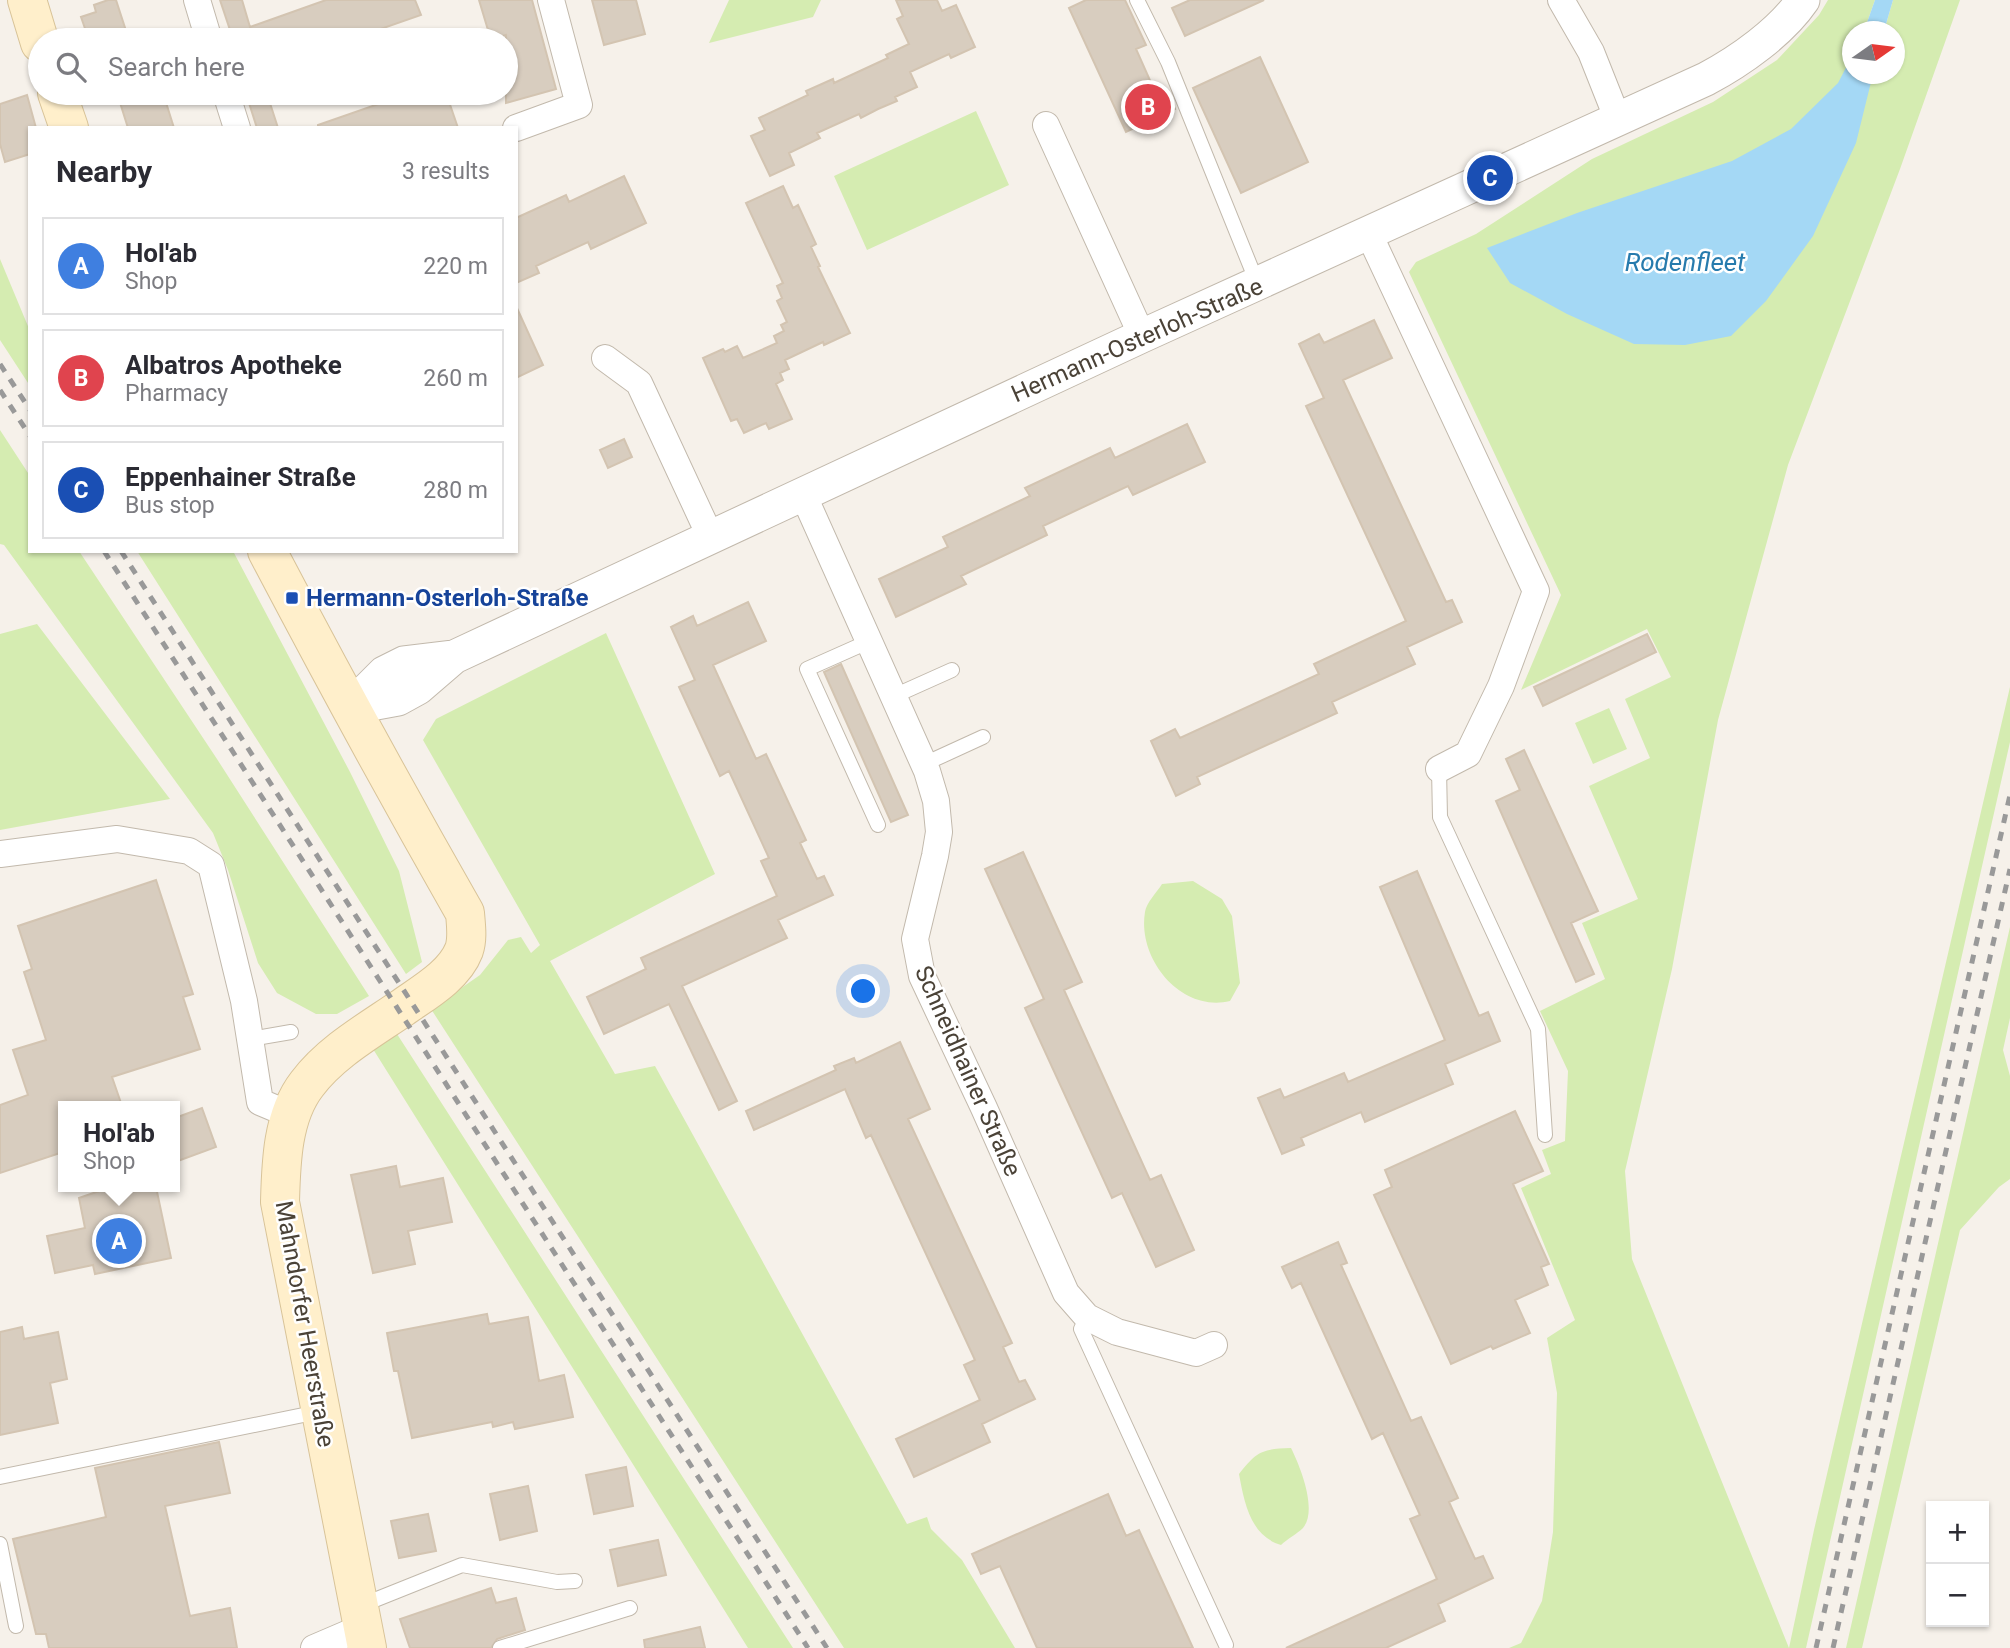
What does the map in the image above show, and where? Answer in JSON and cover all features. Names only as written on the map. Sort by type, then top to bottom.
[{"type":"main road","points":[[27,0],[35,28]]},
{"type":"main road","points":[[61,105],[68,126]]},
{"type":"main road","name":"Mahndorfer Heerstraße","points":[[268,553],[327,661],[349,708],[465,913],[467,936],[464,951],[454,966],[433,987],[368,1031],[327,1063],[306,1085],[292,1115],[281,1162],[280,1202],[363,1627]]},
{"type":"street","points":[[197,0],[205,28]]},
{"type":"street","points":[[518,127],[579,105],[551,0]]},
{"type":"street","points":[[1561,0],[1591,52],[1618,120]]},
{"type":"street","name":"Hermann-Osterloh-Straße","points":[[349,708],[384,673],[404,663],[454,657],[1142,336],[1618,120],[1731,65],[1770,34],[1803,0]]},
{"type":"street","points":[[230,105],[236,126]]},
{"type":"street","points":[[1046,125],[1142,336]]},
{"type":"street","points":[[1369,234],[1536,591],[1501,686],[1468,754],[1438,769]]},
{"type":"street","points":[[606,358],[639,383],[710,536]]},
{"type":"street","name":"Schneidhainer Straße","points":[[803,494],[924,764],[936,802],[939,832],[915,939],[922,976],[1066,1293],[1087,1317],[1117,1332],[1196,1353],[1214,1345]]},
{"type":"street","points":[[0,854],[117,839],[189,851],[211,865],[244,1000],[260,1102],[292,1115]]},
{"type":"street","points":[[314,1648],[363,1627]]},
{"type":"lane","points":[[1138,0],[1168,62],[1258,285]]},
{"type":"lane","points":[[870,641],[807,669],[878,825]]},
{"type":"lane","points":[[894,696],[952,670]]},
{"type":"lane","points":[[924,764],[983,737]]},
{"type":"lane","points":[[1438,769],[1440,817],[1538,1029],[1545,1135]]},
{"type":"lane","points":[[251,1039],[291,1032]]},
{"type":"lane","points":[[1087,1317],[1081,1329],[1226,1645]]},
{"type":"lane","points":[[0,1477],[320,1412]]},
{"type":"lane","points":[[0,1544],[16,1626]]},
{"type":"lane","points":[[363,1627],[462,1565],[557,1582],[575,1581]]},
{"type":"lane","points":[[500,1648],[630,1608]]},
{"type":"green space","points":[[729,0],[821,0],[813,17],[709,43]]},
{"type":"green space","points":[[1828,0],[1875,0],[1868,21],[1842,21],[1842,84],[1905,84],[1905,21],[1887,21],[1893,0],[1960,0],[1900,169],[1788,465],[1718,720],[1672,969],[1625,1171],[1632,1259],[1789,1648],[1509,1648],[1521,1643],[1542,1601],[1553,1532],[1557,1393],[1547,1338],[1575,1320],[1521,1188],[1551,1174],[1542,1150],[1565,1141],[1568,1071],[1540,1011],[1605,979],[1582,923],[1638,899],[1589,786],[1650,758],[1625,699],[1671,677],[1647,629],[1521,690],[1561,595],[1409,272],[1416,262],[1476,234],[1592,159],[1713,102],[1777,60],[1819,15]]},
{"type":"green space","points":[[976,111],[1009,185],[867,250],[834,176]]},
{"type":"green space","points":[[0,259],[28,326],[28,383],[0,340]]},
{"type":"green space","points":[[0,430],[28,473],[28,553],[80,553],[369,996],[337,1014],[316,1014],[277,993],[258,963],[213,833],[4,545],[0,544]]},
{"type":"green space","points":[[138,553],[234,553],[399,871],[422,962],[406,974]]},
{"type":"green space","points":[[37,624],[170,799],[0,830],[0,634]]},
{"type":"green space","points":[[606,633],[715,874],[550,961],[615,1074],[655,1066],[907,1524],[927,1517],[931,1529],[962,1560],[1015,1648],[844,1648],[431,1009],[480,975],[508,940],[521,937],[531,953],[540,945],[423,740],[436,719]]},
{"type":"green space","points":[[2010,687],[2010,742],[1806,1648],[1789,1648],[1814,1530]]},
{"type":"green space","points":[[1609,708],[1627,749],[1593,764],[1575,723]]},
{"type":"green space","points":[[1193,881],[1222,899],[1232,916],[1240,983],[1230,1001],[1212,1003],[1179,991],[1155,964],[1148,947],[1144,930],[1145,912],[1150,901],[1162,884]]},
{"type":"green space","points":[[2010,927],[2010,1018],[2003,1050],[2010,1076],[2010,1179],[1999,1187],[1960,1230],[1862,1648],[1846,1648]]},
{"type":"green space","points":[[397,1034],[793,1648],[748,1648],[373,1049]]},
{"type":"green space","points":[[1291,1448],[1306,1488],[1309,1510],[1303,1528],[1281,1545],[1270,1540],[1255,1526],[1246,1506],[1239,1474],[1261,1453]]},
{"type":"water","points":[[1875,0],[1893,0],[1887,21],[1868,21]]},
{"type":"water","name":"Rodenfleet","points":[[1842,75],[1842,84],[1871,84],[1856,143],[1813,236],[1766,301],[1731,336],[1685,345],[1634,344],[1567,314],[1510,283],[1487,248],[1577,213],[1732,161],[1791,129],[1838,83]]},
{"type":"building","points":[[116,0],[125,28],[85,28],[81,17],[96,12],[94,5]]},
{"type":"building","points":[[220,0],[242,0],[250,27],[326,0],[415,0],[421,15],[384,28],[229,28]]},
{"type":"building","points":[[479,0],[532,0],[556,89],[518,100],[518,28],[487,28]]},
{"type":"building","points":[[592,0],[636,0],[645,34],[604,45]]},
{"type":"building","points":[[896,0],[937,0],[942,11],[956,5],[975,47],[951,58],[949,54],[910,72],[917,87],[895,97],[897,101],[861,118],[859,114],[817,133],[820,138],[789,153],[794,165],[770,176],[751,136],[765,130],[759,118],[808,95],[806,91],[833,79],[834,83],[888,58],[886,55],[909,44],[897,19],[903,16]]},
{"type":"building","points":[[1086,0],[1125,0],[1146,45],[1136,49],[1156,94],[1166,89],[1175,109],[1126,132],[1069,8]]},
{"type":"building","points":[[1190,0],[1264,0],[1185,36],[1172,8]]},
{"type":"building","points":[[1260,57],[1308,162],[1241,193],[1193,88]]},
{"type":"building","points":[[27,95],[35,126],[28,126],[28,155],[5,162],[0,144],[0,104]]},
{"type":"building","points":[[121,105],[167,105],[173,126],[127,126]]},
{"type":"building","points":[[250,105],[271,105],[277,126],[256,126]]},
{"type":"building","points":[[376,105],[450,105],[457,126],[318,126]]},
{"type":"building","points":[[624,176],[646,223],[591,249],[588,242],[536,266],[539,273],[518,282],[518,217],[566,195],[569,202]]},
{"type":"building","points":[[783,186],[793,208],[798,205],[816,244],[811,247],[820,266],[818,267],[850,333],[785,360],[789,369],[780,373],[783,380],[776,384],[792,419],[769,429],[766,423],[744,433],[737,419],[731,421],[703,358],[737,346],[743,358],[777,343],[774,336],[784,331],[781,325],[787,322],[777,301],[782,298],[777,286],[783,283],[746,203]]},
{"type":"building","points":[[518,310],[543,365],[518,377]]},
{"type":"building","points":[[1374,320],[1392,358],[1343,380],[1446,602],[1452,600],[1462,622],[1407,647],[1415,664],[1332,702],[1337,713],[1197,777],[1200,784],[1176,796],[1151,741],[1175,729],[1180,738],[1319,674],[1314,664],[1406,621],[1306,406],[1324,398],[1299,344],[1319,334],[1324,343]]},
{"type":"building","points":[[1187,424],[1205,462],[1133,495],[1128,486],[1043,526],[1047,535],[961,576],[966,584],[896,617],[879,579],[948,547],[943,537],[1030,496],[1025,488],[1110,448],[1115,458]]},
{"type":"building","points":[[624,439],[632,457],[608,468],[600,450]]},
{"type":"building","points":[[748,602],[766,641],[713,665],[756,759],[766,754],[806,840],[800,843],[817,879],[824,876],[833,895],[778,920],[787,938],[682,986],[737,1101],[719,1110],[669,1004],[604,1034],[587,997],[646,969],[641,958],[777,896],[761,861],[769,858],[729,771],[720,776],[679,687],[695,680],[671,627],[693,616],[697,626]]},
{"type":"building","points":[[1647,634],[1656,652],[1543,706],[1534,687]]},
{"type":"building","points":[[841,664],[908,815],[891,822],[824,672]]},
{"type":"building","points":[[1524,750],[1598,911],[1571,923],[1594,974],[1576,982],[1496,801],[1520,790],[1506,759]]},
{"type":"building","points":[[1023,852],[1082,982],[1064,990],[1150,1180],[1161,1175],[1194,1250],[1156,1267],[1122,1193],[1112,1198],[1025,1008],[1044,999],[985,869]]},
{"type":"building","points":[[1417,871],[1479,1016],[1488,1012],[1500,1041],[1445,1064],[1453,1084],[1365,1122],[1361,1112],[1301,1138],[1304,1145],[1282,1154],[1258,1098],[1280,1089],[1284,1098],[1344,1073],[1348,1082],[1445,1040],[1380,887]]},
{"type":"building","points":[[156,880],[193,994],[183,997],[200,1049],[112,1077],[120,1101],[58,1101],[58,1154],[0,1173],[0,1105],[28,1095],[13,1050],[46,1040],[24,972],[32,969],[18,926]]},
{"type":"building","points":[[900,1042],[930,1109],[908,1119],[1012,1343],[1003,1347],[1019,1382],[1025,1380],[1035,1399],[982,1424],[990,1442],[914,1477],[896,1439],[980,1400],[964,1365],[975,1360],[871,1135],[866,1138],[845,1089],[754,1130],[746,1111],[836,1070],[834,1066],[854,1058],[856,1063]]},
{"type":"building","points":[[202,1108],[216,1147],[180,1160],[180,1116]]},
{"type":"building","points":[[1515,1111],[1543,1171],[1513,1184],[1549,1264],[1541,1267],[1548,1285],[1515,1300],[1530,1333],[1493,1349],[1491,1346],[1451,1364],[1374,1195],[1392,1187],[1385,1170]]},
{"type":"building","points":[[396,1166],[400,1187],[443,1178],[452,1222],[408,1231],[415,1264],[373,1273],[351,1175]]},
{"type":"building","points":[[96,1192],[157,1192],[171,1258],[95,1274],[93,1265],[55,1273],[47,1236],[85,1228],[79,1198]]},
{"type":"building","points":[[1338,1242],[1347,1263],[1341,1265],[1411,1421],[1421,1417],[1458,1498],[1449,1502],[1475,1559],[1483,1556],[1493,1578],[1438,1604],[1445,1621],[1386,1648],[1286,1648],[1437,1579],[1410,1519],[1420,1515],[1383,1433],[1372,1439],[1301,1283],[1292,1288],[1282,1267]]},
{"type":"building","points":[[487,1314],[489,1324],[528,1317],[539,1381],[564,1375],[573,1417],[515,1429],[513,1422],[493,1427],[492,1422],[412,1438],[387,1333]]},
{"type":"building","points":[[22,1327],[24,1339],[58,1332],[67,1379],[50,1383],[58,1423],[0,1435],[0,1332]]},
{"type":"building","points":[[219,1442],[230,1493],[165,1506],[190,1616],[230,1608],[237,1648],[49,1648],[46,1634],[36,1634],[13,1539],[106,1517],[95,1468]]},
{"type":"building","points":[[626,1467],[633,1506],[594,1514],[586,1475]]},
{"type":"building","points":[[528,1486],[537,1531],[500,1540],[490,1494]]},
{"type":"building","points":[[1108,1494],[1126,1536],[1139,1530],[1193,1648],[1037,1648],[1000,1566],[981,1574],[972,1554]]},
{"type":"building","points":[[428,1514],[436,1551],[399,1558],[391,1521]]},
{"type":"building","points":[[658,1540],[666,1575],[618,1586],[610,1550]]},
{"type":"building","points":[[491,1588],[496,1603],[516,1598],[525,1630],[497,1639],[491,1648],[410,1648],[400,1619]]},
{"type":"building","points":[[700,1627],[705,1648],[645,1648],[644,1640]]},
{"type":"railway","points":[[0,364],[28,407]]},
{"type":"railway","points":[[0,390],[28,433]]},
{"type":"railway","points":[[105,553],[808,1648]]},
{"type":"railway","points":[[122,553],[827,1648]]},
{"type":"railway","points":[[1816,1648],[2010,795]]},
{"type":"railway","points":[[1833,1648],[2010,869]]},
{"type":"place","name":"Albatros Apotheke","points":[[1148,107]]},
{"type":"place","name":"Eppenhainer Straße","points":[[1490,178]]},
{"type":"place","name":"Hermann-Osterloh-Straße","points":[[292,598]]},
{"type":"place","name":"Hol'ab","points":[[119,1241]]}]
